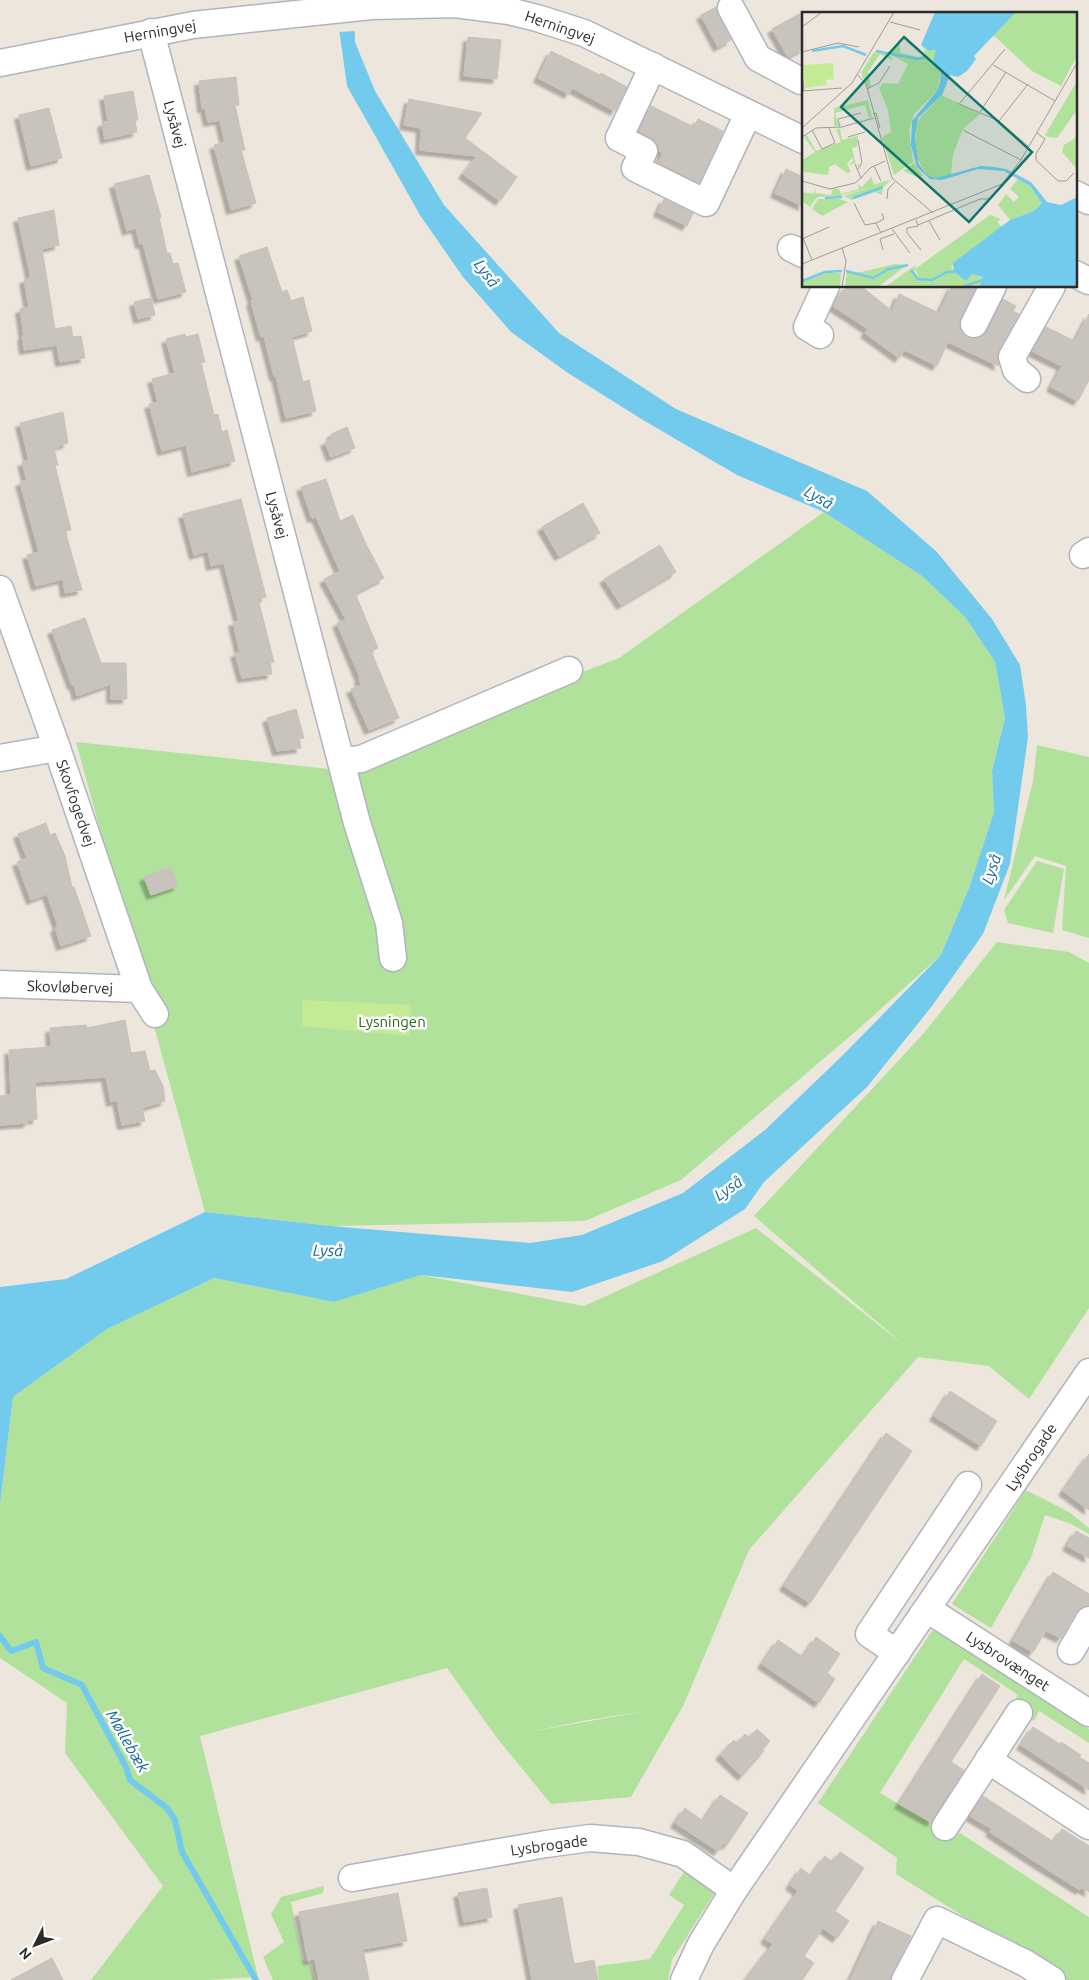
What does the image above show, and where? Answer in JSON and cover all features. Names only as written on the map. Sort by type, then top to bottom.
[{"type":"street","name":"Herningvej","points":[[0,63],[192,25],[313,11],[370,6],[510,5],[537,18],[584,33],[802,140]]},
{"type":"street","points":[[731,8],[758,58],[802,80]]},
{"type":"street","name":"Lysåvej","points":[[151,32],[357,823],[389,923],[393,958]]},
{"type":"street","points":[[653,66],[619,138],[644,151],[635,168],[706,202],[748,114]]},
{"type":"street","points":[[1076,194],[1089,201]]},
{"type":"street","points":[[1076,274],[1089,281]]},
{"type":"street","points":[[820,335],[808,327],[825,288]]},
{"type":"street","points":[[974,324],[992,288]]},
{"type":"street","points":[[1027,379],[1016,370],[1012,357],[1051,288]]},
{"type":"street","name":"Skovfogedvej","points":[[0,589],[57,748],[139,989],[155,1014]]},
{"type":"street","points":[[341,761],[362,759],[570,670]]},
{"type":"street","points":[[0,758],[57,748]]},
{"type":"street","name":"Skovløbervej","points":[[0,984],[139,989]]},
{"type":"street","name":"Lysbrogade","points":[[685,1979],[701,1944],[734,1890],[1089,1372]]},
{"type":"street","points":[[897,1653],[869,1634],[968,1485]]},
{"type":"street","points":[[943,1523],[972,1542]]},
{"type":"street","name":"Lysbrovænget","points":[[927,1609],[1089,1713]]},
{"type":"street","points":[[1071,1651],[1089,1620]]},
{"type":"street","points":[[945,1827],[1019,1713]]},
{"type":"street","points":[[988,1760],[1089,1826]]},
{"type":"street","name":"Lysbrogade","points":[[352,1878],[590,1838],[639,1842],[683,1854],[734,1890]]},
{"type":"street","points":[[905,1980],[937,1920],[1025,1963],[1052,1980]]},
{"type":"green space","name":"Lysningen","points":[[824,512],[922,576],[965,617],[995,662],[1005,718],[992,771],[994,812],[969,888],[941,955],[855,1032],[681,1180],[585,1221],[331,1226],[205,1212],[76,742],[329,769],[619,658]]},
{"type":"green space","points":[[1037,745],[1089,757],[1089,938],[1062,930],[1066,866],[1035,856],[1004,900],[1033,781]]},
{"type":"green space","points":[[1037,861],[1064,869],[1053,933],[1008,923],[1004,910]]},
{"type":"green space","points":[[997,942],[1069,952],[1089,963],[1089,1308],[1029,1399],[989,1366],[918,1357],[749,1550],[684,1704],[631,1797],[551,1804],[497,1738],[447,1668],[200,1736],[258,1977],[207,1980],[91,1980],[163,1886],[65,1753],[67,1703],[0,1658],[0,1505],[13,1397],[107,1329],[214,1278],[334,1302],[421,1275],[584,1306],[756,1228],[904,1345],[754,1216],[923,1034]],"holes":[[[646,1711],[533,1731],[588,1720]]]},
{"type":"green space","name":"Lysningen","points":[[302,1000],[411,1005],[410,1036],[302,1026]]},
{"type":"green space","points":[[1026,1490],[1069,1512],[1089,1528],[1089,1534],[1071,1524],[1045,1515],[1031,1558],[991,1628],[952,1604]]},
{"type":"green space","points":[[932,1631],[943,1631],[1089,1729],[1089,1743],[1039,1711],[1034,1721],[1012,1705],[1018,1695],[964,1659],[880,1793],[954,1837],[960,1833],[1089,1917],[1089,1980],[1065,1980],[896,1874],[897,1858],[818,1803]]},
{"type":"green space","points":[[684,1872],[715,1892],[672,1960],[668,1980],[599,1980],[597,1966],[650,1959],[684,1905],[669,1895]]},
{"type":"green space","points":[[324,1886],[323,1893],[291,1902],[302,1960],[310,1964],[314,1980],[273,1980],[263,1957],[284,1942],[271,1914],[281,1897]]},
{"type":"water","name":"Lyså","points":[[335,0],[354,0],[355,42],[375,91],[444,205],[559,333],[676,409],[867,491],[937,552],[992,619],[1020,665],[1026,705],[1028,737],[1010,864],[983,934],[932,1006],[867,1087],[764,1182],[745,1209],[663,1261],[572,1292],[421,1275],[334,1302],[214,1278],[107,1329],[13,1397],[0,1505],[0,1287],[66,1279],[205,1212],[331,1226],[530,1243],[582,1235],[683,1193],[765,1130],[843,1055],[941,955],[969,888],[994,812],[992,771],[1005,718],[995,662],[965,617],[922,576],[824,512],[737,475],[568,373],[511,332],[463,277],[420,215],[347,86]]},
{"type":"pier","points":[[333,0],[357,0],[357,31],[336,32]]},
{"type":"building","points":[[716,7],[731,40],[718,47],[701,15]]},
{"type":"building","points":[[802,13],[802,50],[788,57],[772,29]]},
{"type":"building","points":[[468,37],[501,40],[497,79],[464,76]]},
{"type":"building","points":[[551,51],[600,75],[601,73],[627,87],[615,111],[572,88],[569,94],[538,78]]},
{"type":"building","points":[[236,77],[239,105],[235,105],[245,150],[241,150],[256,203],[231,210],[214,145],[225,142],[220,120],[208,122],[205,108],[202,108],[199,81]]},
{"type":"building","points":[[133,91],[138,120],[135,120],[137,132],[105,139],[102,123],[108,121],[104,96]]},
{"type":"building","points":[[409,99],[482,113],[465,138],[517,177],[500,201],[463,174],[477,156],[420,150],[421,128],[404,125]]},
{"type":"building","points":[[651,106],[694,127],[698,119],[723,131],[699,183],[658,163],[663,153],[659,151],[657,143],[639,131]]},
{"type":"building","points":[[49,108],[62,158],[31,166],[19,115]]},
{"type":"building","points":[[786,169],[802,177],[802,206],[775,193]]},
{"type":"building","points":[[149,175],[161,217],[159,217],[167,253],[170,253],[173,264],[178,263],[186,292],[158,299],[143,243],[140,244],[136,228],[127,231],[114,184]]},
{"type":"building","points":[[664,199],[693,213],[687,226],[658,212]]},
{"type":"building","points":[[54,210],[59,245],[42,249],[55,329],[71,326],[73,337],[81,336],[85,358],[60,362],[57,345],[24,350],[20,309],[29,307],[24,279],[31,278],[18,218]]},
{"type":"building","points":[[267,247],[282,292],[287,290],[291,301],[303,297],[312,331],[292,337],[303,382],[309,380],[316,411],[286,418],[276,376],[274,376],[264,336],[261,337],[251,301],[253,300],[239,256]]},
{"type":"building","points":[[846,288],[863,288],[892,311],[899,294],[939,313],[951,288],[975,288],[959,324],[962,333],[968,338],[974,339],[982,337],[987,331],[1003,299],[1016,306],[1013,311],[1019,314],[999,350],[997,356],[999,366],[948,342],[937,366],[905,350],[899,358],[865,333],[868,329],[833,306]]},
{"type":"building","points":[[151,298],[155,315],[138,319],[134,302]]},
{"type":"building","points":[[1089,314],[1089,380],[1078,401],[1051,387],[1062,366],[1032,351],[1046,327],[1075,341]]},
{"type":"building","points":[[185,334],[186,337],[198,334],[205,362],[201,363],[214,415],[218,414],[222,432],[227,430],[235,461],[192,472],[186,445],[162,451],[149,404],[158,402],[152,379],[175,373],[166,339]]},
{"type":"building","points":[[63,412],[68,443],[54,449],[58,465],[55,465],[71,530],[65,531],[82,590],[65,593],[63,579],[36,586],[27,555],[39,552],[20,482],[27,480],[22,462],[29,460],[20,423]]},
{"type":"building","points":[[347,427],[355,448],[331,457],[325,442],[333,438],[331,434]]},
{"type":"building","points":[[326,479],[340,521],[353,515],[384,578],[355,593],[378,648],[371,651],[399,718],[369,730],[351,689],[361,685],[360,678],[337,623],[346,619],[324,579],[340,571],[316,517],[312,518],[301,487]]},
{"type":"building","points":[[241,499],[266,597],[258,599],[274,662],[270,663],[272,674],[242,678],[235,653],[240,652],[233,622],[239,621],[224,563],[211,566],[208,551],[194,555],[183,514]]},
{"type":"building","points":[[583,503],[600,533],[559,556],[542,527]]},
{"type":"building","points":[[660,545],[676,572],[621,605],[604,579]]},
{"type":"building","points":[[85,618],[101,663],[126,663],[127,699],[111,699],[111,684],[77,696],[52,630]]},
{"type":"building","points":[[296,709],[304,738],[299,739],[301,748],[277,751],[267,718]]},
{"type":"building","points":[[46,823],[50,835],[55,833],[65,856],[72,887],[74,887],[91,936],[61,946],[55,928],[58,926],[47,894],[31,900],[17,862],[27,858],[18,834]]},
{"type":"building","points":[[171,867],[178,886],[151,895],[144,877]]},
{"type":"building","points":[[125,1020],[131,1053],[145,1051],[150,1071],[155,1070],[163,1086],[165,1101],[142,1108],[145,1121],[122,1125],[117,1100],[111,1102],[106,1077],[35,1082],[37,1119],[28,1120],[28,1123],[0,1125],[0,1096],[11,1095],[9,1050],[51,1047],[50,1028],[86,1025],[87,1028]]},
{"type":"building","points":[[950,1391],[997,1421],[981,1446],[934,1416]]},
{"type":"building","points":[[886,1433],[912,1451],[810,1603],[784,1586]]},
{"type":"building","points":[[1089,1454],[1089,1510],[1063,1491]]},
{"type":"building","points":[[1076,1531],[1089,1538],[1089,1558],[1067,1546]]},
{"type":"building","points":[[1053,1572],[1089,1594],[1089,1605],[1082,1607],[1076,1612],[1061,1638],[1046,1631],[1033,1652],[1013,1641]]},
{"type":"building","points":[[816,1637],[840,1654],[827,1673],[835,1679],[819,1703],[762,1664],[778,1640],[803,1657]]},
{"type":"building","points":[[982,1674],[1000,1686],[951,1762],[964,1770],[931,1822],[899,1804]]},
{"type":"building","points":[[1033,1727],[1060,1744],[1061,1742],[1081,1755],[1079,1757],[1089,1763],[1089,1790],[1021,1745]]},
{"type":"building","points":[[757,1729],[770,1741],[762,1750],[764,1751],[742,1776],[720,1755],[734,1740],[737,1743],[745,1734],[749,1737]]},
{"type":"building","points":[[720,1795],[748,1813],[727,1845],[724,1843],[718,1851],[675,1823],[685,1808],[703,1821]]},
{"type":"building","points":[[983,1796],[1054,1842],[1062,1829],[1089,1846],[1089,1892],[1082,1888],[1080,1890],[1034,1861],[990,1832],[992,1829],[970,1816]]},
{"type":"building","points":[[840,1852],[864,1868],[835,1911],[849,1921],[837,1938],[823,1928],[804,1956],[814,1963],[802,1980],[745,1980],[773,1944],[765,1939],[798,1891],[790,1885],[801,1868],[811,1876],[825,1856],[833,1862]]},
{"type":"building","points":[[487,1888],[492,1917],[464,1922],[458,1893]]},
{"type":"building","points":[[398,1893],[407,1941],[363,1949],[369,1980],[319,1980],[315,1959],[308,1960],[299,1912]]},
{"type":"building","points":[[562,1897],[574,1964],[594,1960],[598,1980],[532,1980],[518,1905]]},
{"type":"building","points":[[878,1921],[911,1936],[890,1980],[850,1980]]},
{"type":"building","points":[[52,1958],[63,1980],[11,1980]]},
{"type":"waterway","name":"Møllebæk","points":[[0,1636],[11,1651],[36,1642],[43,1668],[82,1685],[126,1767],[130,1780],[167,1808],[175,1820],[182,1852],[256,1980]]}]
